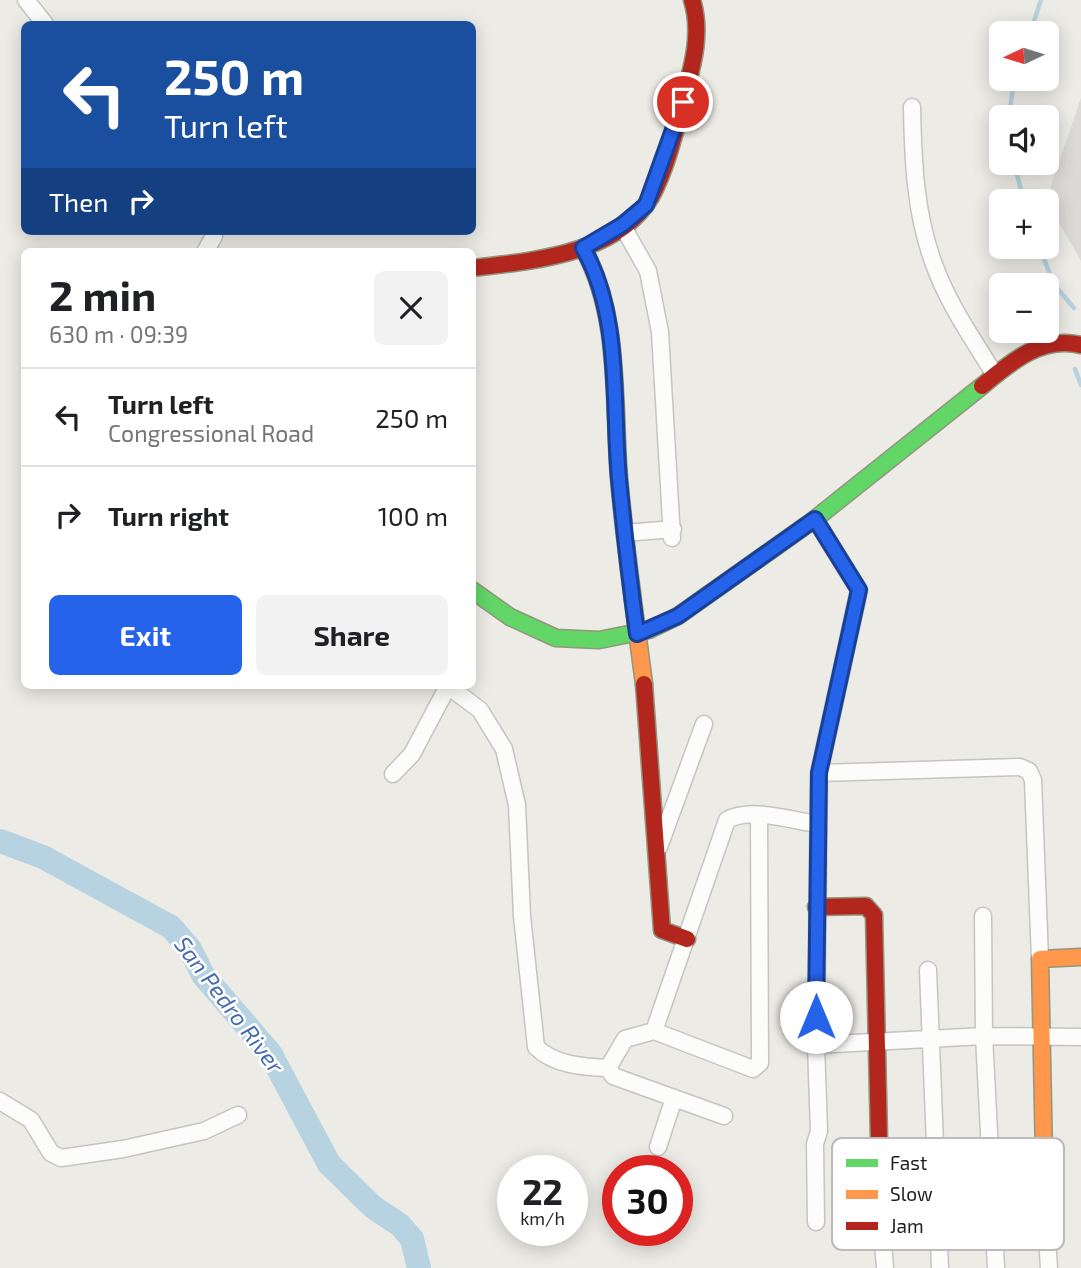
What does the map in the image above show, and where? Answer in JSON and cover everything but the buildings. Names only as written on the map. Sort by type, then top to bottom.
[{"type":"street","points":[[26,0],[43,21]]},
{"type":"street","points":[[476,268],[525,262],[583,248],[622,225],[646,205],[683,102],[699,34],[692,0]]},
{"type":"street","points":[[912,107],[913,169],[917,200],[934,266],[995,376]]},
{"type":"street","points":[[622,225],[648,271],[660,332],[672,534],[625,533]]},
{"type":"street","points":[[583,248],[592,264],[609,326],[662,932],[687,939]]},
{"type":"street","points":[[476,593],[509,617],[556,638],[599,640],[637,634],[678,616],[815,519],[995,376],[1040,346],[1061,341],[1081,345]]},
{"type":"street","points":[[815,519],[859,590],[819,773],[816,906],[819,1131],[815,1144],[816,1222]]},
{"type":"street","points":[[393,774],[412,754],[446,689]]},
{"type":"street","points":[[452,689],[480,710],[504,749],[517,805],[522,916],[536,1047],[544,1055],[563,1062],[608,1069]]},
{"type":"street","points":[[657,853],[705,724]]},
{"type":"street","points":[[819,773],[1020,767],[1029,772],[1033,780],[1044,1138]]},
{"type":"street","points":[[654,1031],[727,820],[736,815],[760,816],[817,824]]},
{"type":"street","points":[[608,1069],[625,1039],[654,1031],[753,1069],[760,1063],[760,816]]},
{"type":"street","points":[[816,906],[866,906],[874,915],[879,1138]]},
{"type":"street","points":[[983,916],[988,1138]]},
{"type":"street","points":[[1040,959],[1081,957]]},
{"type":"street","points":[[928,970],[934,1138]]},
{"type":"street","points":[[816,1045],[930,1041],[984,1036],[1081,1037]]},
{"type":"street","points":[[608,1069],[612,1076],[724,1116]]},
{"type":"street","points":[[659,1147],[674,1098]]},
{"type":"street","points":[[0,1101],[31,1120],[51,1153],[61,1158],[123,1149],[204,1131],[238,1115]]},
{"type":"street","points":[[884,1250],[885,1268]]},
{"type":"street","points":[[939,1250],[940,1268]]},
{"type":"street","points":[[994,1250],[996,1268]]},
{"type":"street","points":[[1048,1250],[1049,1268]]},
{"type":"shaded area","points":[[1081,98],[1081,261],[1059,223],[1059,189],[1050,189],[1055,175],[1059,175],[1059,162]]},
{"type":"waterway","points":[[1034,21],[1041,0]]},
{"type":"waterway","points":[[1011,105],[1012,91]]},
{"type":"waterway","points":[[1017,175],[1021,189]]},
{"type":"waterway","points":[[1044,259],[1053,283],[1074,308]]},
{"type":"waterway","points":[[1075,369],[1081,385]]},
{"type":"waterway","name":"San Pedro River","points":[[0,841],[43,857],[171,927],[190,949],[203,975],[270,1053],[329,1164],[373,1207],[400,1225],[412,1239],[419,1268]]},
{"type":"traffic: fast","points":[[476,593],[510,617],[556,638],[599,640],[649,630],[678,616],[815,519],[982,386]]},
{"type":"traffic: slow","points":[[583,248],[595,274],[610,331],[621,504],[644,684]]},
{"type":"traffic: slow","points":[[1044,1138],[1040,959],[1081,957]]},
{"type":"traffic: jam","points":[[476,268],[571,252],[617,232],[636,216],[651,197],[661,175],[689,79],[696,40],[692,0]]},
{"type":"traffic: jam","points":[[982,386],[1004,368],[1040,347],[1067,343],[1081,345]]},
{"type":"traffic: jam","points":[[644,684],[662,930],[687,939]]},
{"type":"traffic: jam","points":[[816,907],[866,906],[874,915],[879,1138]]},
{"type":"route","points":[[683,102],[646,205],[622,225],[583,248],[592,264],[609,326],[619,480],[637,634],[678,616],[815,519],[852,575],[859,590],[852,634],[819,773],[816,1017]]}]
